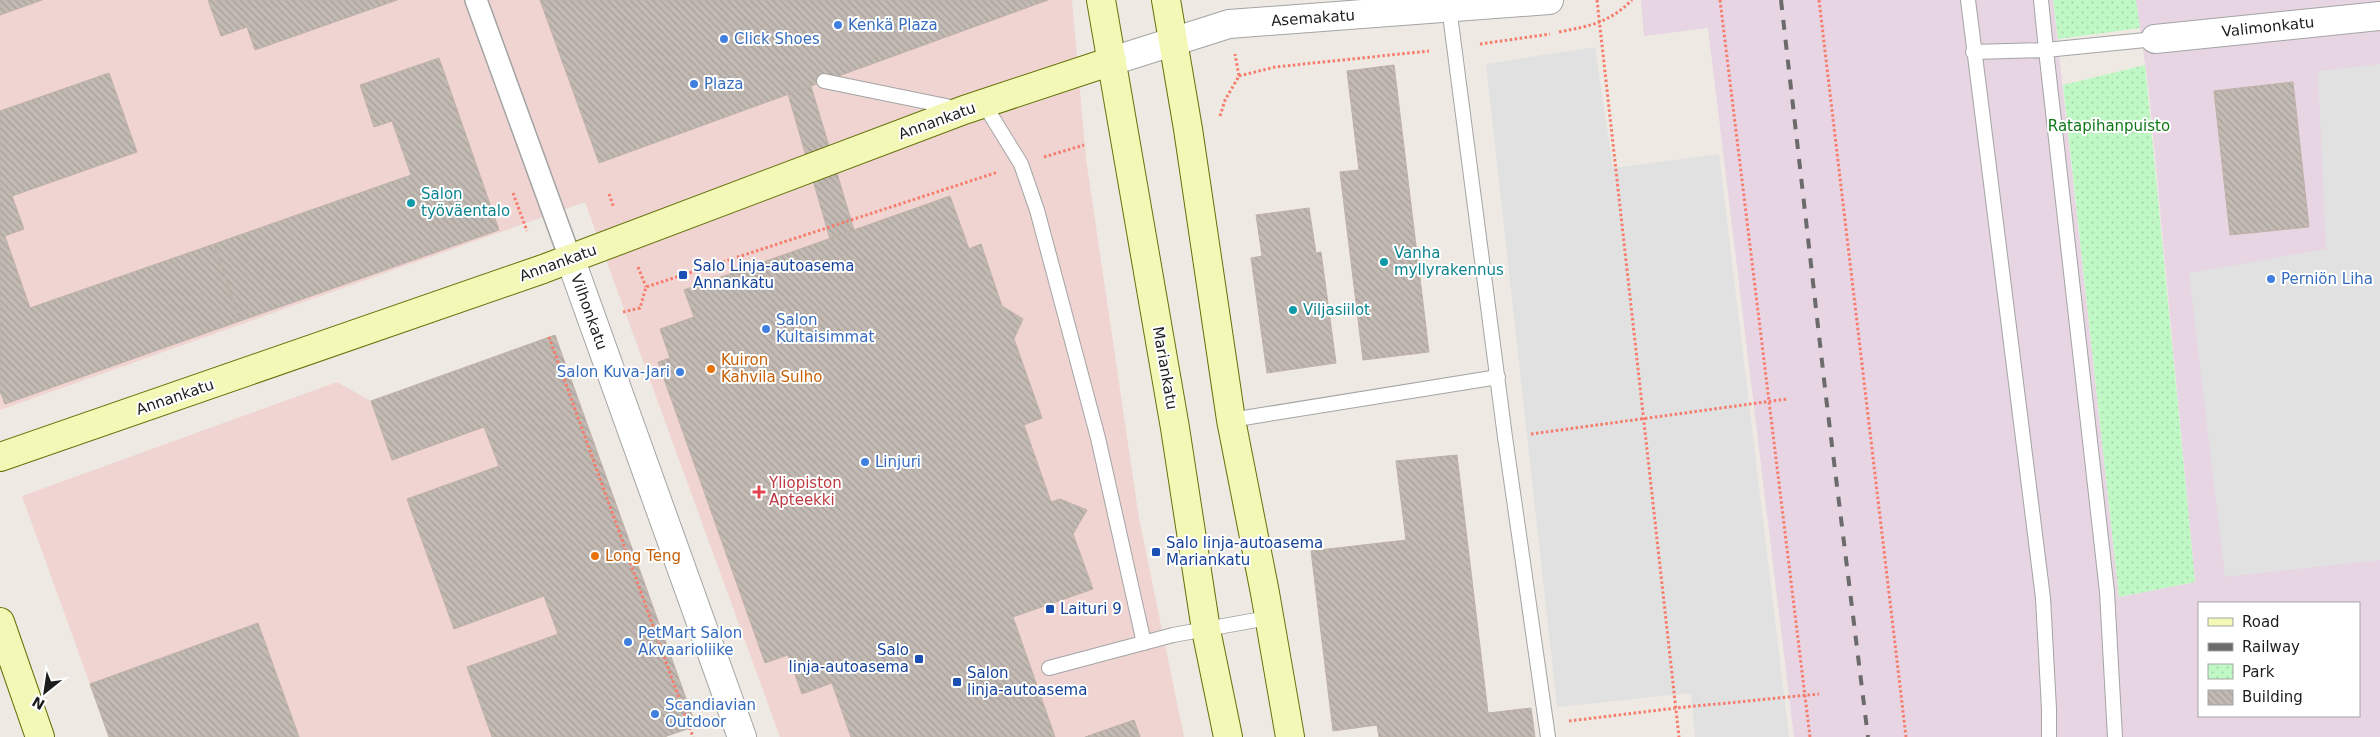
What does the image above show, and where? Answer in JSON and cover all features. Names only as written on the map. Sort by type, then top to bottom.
[{"type":"main road","name":"Mariankatu","points":[[1101,0],[1175,428],[1206,630],[1228,737]]},
{"type":"main road","points":[[1166,0],[1188,129],[1231,420],[1290,737]]},
{"type":"main road","name":"Annankatu","points":[[0,457],[570,258],[974,107],[1112,61]]},
{"type":"main road","points":[[0,622],[40,737]]},
{"type":"street","name":"Vilhonkatu","points":[[476,0],[742,737]]},
{"type":"street","name":"Asemakatu","points":[[1112,61],[1229,24],[1549,0]]},
{"type":"street","name":"Valimonkatu","points":[[2155,39],[2380,16]]},
{"type":"lane","points":[[1968,0],[1973,52],[2044,598],[2049,737]]},
{"type":"lane","points":[[2041,0],[2108,592],[2115,737]]},
{"type":"lane","points":[[1449,7],[1505,438],[1547,731]]},
{"type":"lane","points":[[1973,52],[2046,50],[2155,39]]},
{"type":"lane","points":[[824,81],[974,107],[1021,164],[1037,210],[1098,438],[1144,643]]},
{"type":"lane","points":[[1231,420],[1498,376]]},
{"type":"lane","points":[[1049,668],[1144,643],[1268,618]]},
{"type":"path","points":[[1597,0],[1679,737]]},
{"type":"path","points":[[1239,76],[1275,67],[1532,38],[1601,23],[1632,0]]},
{"type":"path","points":[[1720,0],[1810,737]]},
{"type":"path","points":[[1819,0],[1906,737]]},
{"type":"path","points":[[1217,124],[1225,100],[1239,76],[1229,24]]},
{"type":"path","points":[[592,320],[640,308],[646,287],[1084,145]]},
{"type":"path","points":[[549,337],[693,737]]},
{"type":"path","points":[[1505,438],[1787,399]]},
{"type":"path","points":[[1547,731],[1676,708],[1819,694]]},
{"type":"shaded area","points":[[0,0],[1072,0],[1086,159],[1139,518],[1184,737],[780,737],[585,202],[0,410]]},
{"type":"shaded area","points":[[1641,0],[2053,0],[2119,597],[2195,582],[2149,92],[2136,0],[2380,0],[2380,737],[1794,737],[1708,28],[1644,36]]},
{"type":"shaded area","points":[[1595,47],[1613,168],[1719,154],[1789,737],[1695,737],[1691,693],[1557,707],[1486,64]]},
{"type":"shaded area","points":[[2380,64],[2380,560],[2225,577],[2189,273],[2326,249],[2318,71]]},
{"type":"shaded area","points":[[555,335],[696,726],[664,737],[109,737],[22,496],[337,382],[371,401]]},
{"type":"green space","points":[[2053,0],[2136,0],[2140,28],[2058,39]]},
{"type":"green space","name":"Ratapihanpuisto","points":[[2145,65],[2195,582],[2119,597],[2063,85]]},
{"type":"building","points":[[0,0],[42,0],[0,15]]},
{"type":"building","points":[[208,0],[397,0],[255,50],[247,27],[221,36]]},
{"type":"building","name":"Plaza","points":[[540,0],[1048,0],[599,163]]},
{"type":"building","name":"Salon työväentalo","points":[[439,58],[499,230],[240,321],[214,244],[411,175],[392,121],[374,127],[360,85]]},
{"type":"building","name":"Vanha myllyrakennus","points":[[1394,65],[1429,352],[1363,360],[1340,172],[1359,170],[1347,71]]},
{"type":"building","points":[[109,73],[137,152],[12,196],[24,229],[5,236],[30,308],[214,244],[240,321],[5,404],[0,391],[0,111]]},
{"type":"building","points":[[2293,82],[2309,227],[2230,235],[2214,91]]},
{"type":"building","points":[[811,86],[854,230],[830,239],[788,94]]},
{"type":"building","name":"Linjuri","points":[[950,196],[969,249],[981,244],[1002,306],[1023,319],[1014,339],[1042,418],[1024,425],[1051,502],[1060,499],[1087,510],[1073,534],[1093,589],[1013,617],[1055,737],[851,737],[832,683],[802,694],[788,655],[765,663],[658,362],[670,358],[660,329],[694,317],[684,290]]},
{"type":"building","name":"Viljasiilot","points":[[1309,208],[1316,253],[1321,252],[1336,363],[1267,373],[1251,258],[1262,256],[1256,215]]},
{"type":"building","points":[[555,335],[696,726],[664,737],[492,737],[467,667],[558,634],[544,596],[454,629],[407,499],[499,466],[484,427],[392,460],[371,401]]},
{"type":"building","points":[[1457,455],[1488,713],[1531,708],[1535,737],[1379,737],[1377,725],[1333,731],[1311,551],[1406,540],[1396,461]]},
{"type":"building","points":[[258,623],[299,737],[109,737],[90,684]]},
{"type":"building","points":[[1134,720],[1140,737],[1085,737]]},
{"type":"railway","points":[[1781,0],[1826,397],[1868,737]]},
{"type":"place","name":"Kenkä Plaza","points":[[838,25]]},
{"type":"place","name":"Click Shoes","points":[[724,39]]},
{"type":"place","name":"Plaza","points":[[694,84]]},
{"type":"place","name":"Salon työväentalo","points":[[411,203]]},
{"type":"place","name":"Vanha myllyrakennus","points":[[1384,262]]},
{"type":"place","name":"Salo Linja-autoasema Annankatu","points":[[683,275]]},
{"type":"place","name":"Perniön Liha","points":[[2271,279]]},
{"type":"place","name":"Viljasiilot","points":[[1293,310]]},
{"type":"place","name":"Salon Kultaisimmat","points":[[766,329]]},
{"type":"place","name":"Kuiron Kahvila Sulho","points":[[711,369]]},
{"type":"place","name":"Salon Kuva-Jari","points":[[680,372]]},
{"type":"place","name":"Linjuri","points":[[865,462]]},
{"type":"place","name":"Yliopiston Apteekki","points":[[759,492]]},
{"type":"place","name":"Salo linja-autoasema Mariankatu","points":[[1156,552]]},
{"type":"place","name":"Long Teng","points":[[595,556]]},
{"type":"place","name":"Laituri 9","points":[[1050,609]]},
{"type":"place","name":"PetMart Salon Akvaarioliike","points":[[628,642]]},
{"type":"place","name":"Salo linja-autoasema","points":[[919,659]]},
{"type":"place","name":"Salon linja-autoasema","points":[[957,682]]},
{"type":"place","name":"Scandiavian Outdoor","points":[[655,714]]}]
